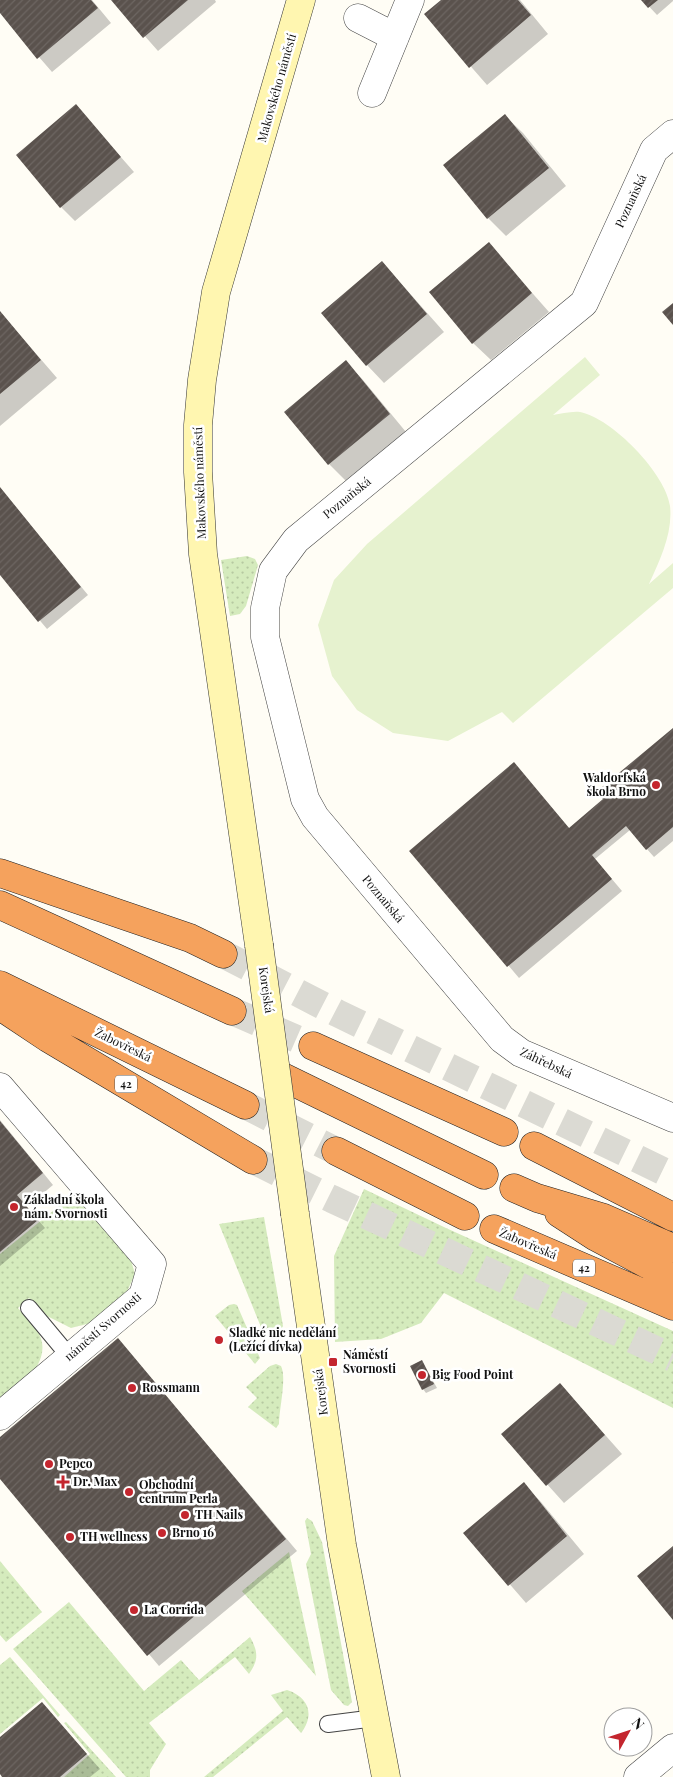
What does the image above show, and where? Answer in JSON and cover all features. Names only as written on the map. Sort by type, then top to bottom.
[{"type":"highway","points":[[0,873],[190,938],[223,954]]},
{"type":"highway","points":[[0,905],[232,1010]]},
{"type":"highway","name":"Žabovřeská","points":[[0,985],[245,1105]]},
{"type":"highway","name":"42","points":[[0,1006],[48,1038],[253,1160]]},
{"type":"highway","points":[[313,1046],[504,1132]]},
{"type":"highway","points":[[277,1074],[484,1174]]},
{"type":"highway","points":[[534,1146],[673,1217]]},
{"type":"highway","points":[[336,1152],[465,1216]]},
{"type":"highway","points":[[673,1248],[604,1218],[525,1193],[596,1238],[673,1278]]},
{"type":"highway","name":"Žabovřeská","points":[[494,1229],[673,1306]]},
{"type":"street","name":"Makovského náměstí","points":[[259,945],[204,554],[198,472],[198,425],[202,380],[216,292],[301,0]]},
{"type":"street","points":[[372,92],[410,0]]},
{"type":"street","points":[[358,18],[395,36]]},
{"type":"street","name":"Poznaňská","points":[[406,927],[315,818],[306,799],[265,637],[265,608],[273,571],[296,540],[584,303],[654,150],[673,134]]},
{"type":"street","name":"Záhřebská","points":[[406,927],[502,1039],[521,1053],[673,1118]]},
{"type":"street","name":"Korejská","points":[[259,945],[340,1535],[386,1777]]},
{"type":"street","name":"náměstí Svornosti","points":[[0,1087],[152,1264],[143,1296],[69,1356],[0,1416]]},
{"type":"street","points":[[638,1777],[673,1748]]},
{"type":"lane","points":[[29,1308],[69,1356]]},
{"type":"lane","points":[[328,1724],[375,1718]]},
{"type":"green space","points":[[585,357],[600,375],[553,415],[580,412],[593,416],[636,449],[659,479],[670,506],[670,526],[665,546],[649,584],[673,563],[673,588],[513,723],[502,712],[448,741],[393,733],[357,710],[332,676],[318,625],[334,580],[367,544]]},
{"type":"green space","points":[[247,556],[255,559],[258,565],[246,606],[240,614],[230,616],[221,560]]},
{"type":"green space","points":[[81,1188],[126,1243],[135,1274],[118,1307],[113,1313],[97,1321],[71,1328],[43,1314],[29,1298],[18,1308],[40,1336],[41,1356],[31,1375],[0,1407],[0,1254]]},
{"type":"green space","points":[[364,1189],[673,1331],[673,1408],[444,1293],[421,1323],[381,1339],[335,1342],[334,1256]]},
{"type":"green space","points":[[264,1217],[283,1326],[279,1334],[272,1335],[263,1332],[219,1224]]},
{"type":"green space","points":[[229,1305],[237,1305],[260,1358],[255,1364],[215,1316]]},
{"type":"green space","points":[[276,1364],[281,1366],[283,1371],[283,1386],[279,1424],[276,1428],[248,1407],[257,1398],[246,1387],[270,1366]]},
{"type":"green space","points":[[307,1518],[312,1521],[322,1542],[352,1702],[348,1706],[344,1705],[331,1690],[306,1564],[311,1554],[305,1521]]},
{"type":"green space","points":[[289,1552],[316,1676],[242,1591]]},
{"type":"green space","points":[[0,1561],[42,1612],[6,1642],[0,1635]]},
{"type":"green space","points":[[69,1602],[144,1691],[181,1660],[199,1680],[250,1637],[255,1647],[256,1660],[249,1674],[235,1657],[149,1723],[166,1744],[150,1770],[150,1777],[126,1777],[13,1649]]},
{"type":"green space","points":[[10,1657],[60,1715],[58,1717],[43,1698],[0,1734],[0,1665]]},
{"type":"green space","points":[[287,1690],[305,1702],[309,1713],[308,1720],[301,1733],[287,1717],[213,1777],[204,1777],[283,1711],[271,1695]]},
{"type":"green space","points":[[66,1722],[116,1777],[64,1777],[90,1754],[64,1723]]},
{"type":"building","points":[[0,0],[91,0],[98,8],[37,59],[0,13]]},
{"type":"building","points":[[111,0],[188,0],[143,38]]},
{"type":"building","points":[[441,0],[518,0],[531,15],[469,68],[424,14]]},
{"type":"building","points":[[641,0],[658,0],[648,8]]},
{"type":"building","points":[[76,104],[121,157],[60,208],[16,155]]},
{"type":"building","points":[[505,114],[549,168],[487,219],[443,165]]},
{"type":"building","points":[[489,242],[532,293],[472,344],[429,292]]},
{"type":"building","points":[[382,261],[427,314],[366,366],[321,313]]},
{"type":"building","points":[[673,303],[673,325],[662,312]]},
{"type":"building","points":[[0,311],[41,360],[0,394]]},
{"type":"building","points":[[346,360],[390,414],[328,465],[284,412]]},
{"type":"building","points":[[0,487],[81,587],[38,622],[0,575]]},
{"type":"building","points":[[673,728],[673,827],[646,850],[626,826],[592,855],[612,879],[507,967],[409,851],[514,762],[569,828],[603,799],[596,792]]},
{"type":"building","points":[[0,1121],[43,1173],[17,1195],[38,1220],[0,1252]]},
{"type":"building","name":"Obchodní centrum Perla","points":[[118,1338],[286,1539],[147,1656],[0,1479],[0,1437]]},
{"type":"building","name":"Big Food Point","points":[[422,1360],[434,1384],[422,1390],[410,1366]]},
{"type":"building","points":[[560,1383],[605,1435],[546,1486],[501,1434]]},
{"type":"building","points":[[524,1482],[567,1536],[508,1586],[463,1533]]},
{"type":"building","points":[[673,1546],[673,1620],[637,1576]]},
{"type":"building","points":[[42,1702],[87,1754],[60,1777],[2,1777],[0,1774],[0,1737]]},
{"type":"tunnel","points":[[223,954],[337,1013],[673,1176]]},
{"type":"tunnel","points":[[232,1011],[313,1046]]},
{"type":"tunnel","points":[[245,1105],[336,1151]]},
{"type":"tunnel","points":[[253,1160],[332,1199],[673,1358]]},
{"type":"place","name":"Waldorfská škola Brno","points":[[656,785]]},
{"type":"place","name":"Základní škola nám. Svornosti","points":[[14,1207]]},
{"type":"place","name":"Sladké nic nedělání (Ležící dívka)","points":[[219,1340]]},
{"type":"place","name":"Náměstí Svornosti","points":[[333,1362]]},
{"type":"place","name":"Big Food Point","points":[[422,1375]]},
{"type":"place","name":"Rossmann","points":[[132,1388]]},
{"type":"place","name":"Pepco","points":[[49,1464]]},
{"type":"place","name":"Dr. Max","points":[[63,1482]]},
{"type":"place","name":"Obchodní centrum Perla","points":[[129,1492]]},
{"type":"place","name":"TH Nails","points":[[185,1515]]},
{"type":"place","name":"Brno 16","points":[[162,1533]]},
{"type":"place","name":"TH wellness","points":[[70,1537]]},
{"type":"place","name":"La Corrida","points":[[134,1610]]}]
